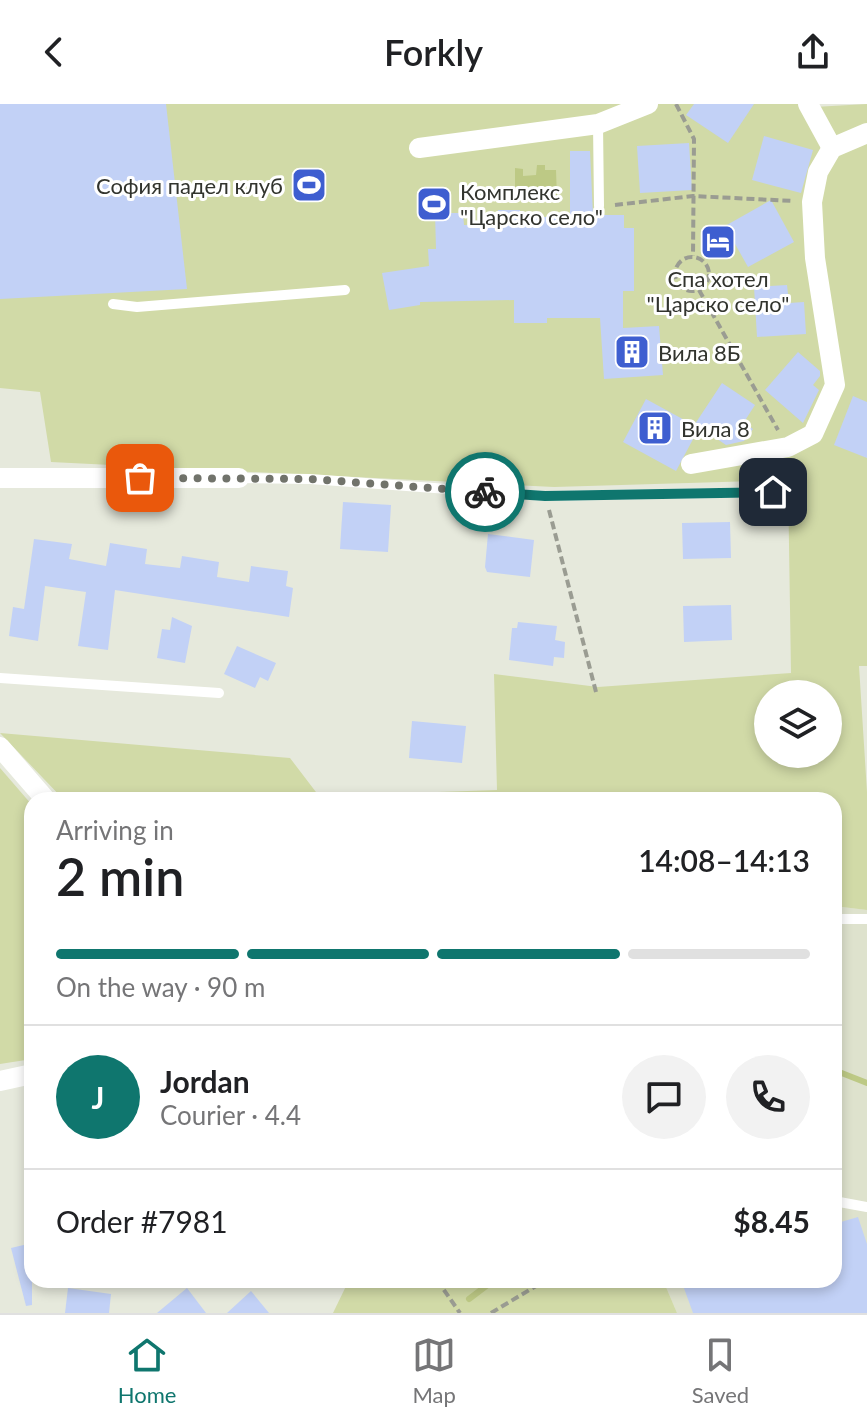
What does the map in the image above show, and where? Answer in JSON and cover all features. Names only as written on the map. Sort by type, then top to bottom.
[{"type":"street","points":[[419,148],[598,124],[648,104]]},
{"type":"street","points":[[808,104],[832,148]]},
{"type":"street","points":[[691,464],[788,447],[813,434],[835,385],[815,258],[812,202],[818,172],[832,148],[867,133]]},
{"type":"street","points":[[0,478],[239,478]]},
{"type":"street","points":[[0,747],[39,792]]},
{"type":"street","points":[[0,1081],[24,1076]]},
{"type":"lane","points":[[598,124],[599,206]]},
{"type":"lane","points":[[113,304],[137,307],[345,290]]},
{"type":"lane","points":[[239,478],[545,496],[773,492]]},
{"type":"lane","points":[[0,678],[219,693]]},
{"type":"lane","points":[[842,919],[867,919]]},
{"type":"lane","points":[[842,1202],[867,1207]]},
{"type":"path","points":[[676,104],[694,139],[693,256]]},
{"type":"path","points":[[599,206],[693,196],[812,202]]},
{"type":"path","points":[[693,256],[704,260],[709,271],[707,282],[699,290],[686,290],[676,278],[680,261],[693,256]]},
{"type":"path","points":[[699,290],[788,447]]},
{"type":"path","points":[[545,496],[596,692]]},
{"type":"path","points":[[443,1288],[460,1313]]},
{"type":"path","points":[[491,1313],[533,1288]]},
{"type":"shaded area","name":"Комплекс \"Царско село\"","points":[[0,104],[813,104],[814,107],[867,104],[867,666],[859,666],[867,792],[867,910],[842,907],[842,792],[438,792],[497,790],[494,674],[598,687],[791,673],[788,480],[554,487],[51,462],[40,392],[0,388]]},
{"type":"shaded area","points":[[537,165],[545,165],[545,170],[556,170],[557,198],[548,198],[547,193],[515,193],[515,168],[523,169],[523,176],[536,175]]},
{"type":"shaded area","name":"Комплекс \"Царско село\"","points":[[0,733],[290,758],[316,792],[56,792]]},
{"type":"shaded area","points":[[0,768],[24,796],[24,1060],[0,1064]]},
{"type":"shaded area","points":[[842,907],[867,910],[867,1313],[677,1313],[666,1288],[842,1288]]},
{"type":"shaded area","points":[[345,1288],[666,1288],[677,1313],[333,1313]]},
{"type":"building","points":[[0,104],[166,104],[187,289],[0,299]]},
{"type":"building","points":[[694,104],[754,104],[728,143],[686,115]]},
{"type":"building","points":[[764,136],[813,150],[801,193],[752,180]]},
{"type":"building","points":[[689,143],[692,190],[640,193],[637,146]]},
{"type":"building","points":[[570,151],[590,151],[593,215],[624,215],[624,228],[634,228],[634,291],[623,291],[623,328],[659,326],[663,375],[604,379],[600,318],[547,318],[547,323],[514,323],[514,300],[420,302],[420,305],[389,310],[382,273],[429,266],[428,249],[436,249],[435,213],[463,213],[464,225],[499,224],[498,210],[520,210],[520,218],[570,216]]},
{"type":"building","points":[[771,200],[794,242],[748,267],[725,226]]},
{"type":"building","points":[[787,285],[789,303],[804,302],[806,334],[757,337],[754,287]]},
{"type":"building","points":[[798,352],[820,371],[813,385],[819,390],[803,423],[765,390]]},
{"type":"building","points":[[722,383],[755,405],[744,422],[753,429],[744,441],[726,445],[695,424]]},
{"type":"building","points":[[853,396],[867,402],[867,458],[834,445]]},
{"type":"building","name":"Вила 8","points":[[646,399],[699,428],[676,471],[623,442]]},
{"type":"building","points":[[343,502],[391,505],[388,552],[340,549]]},
{"type":"building","points":[[730,522],[731,558],[683,559],[682,523]]},
{"type":"building","points":[[488,534],[534,540],[530,577],[487,572]]},
{"type":"building","points":[[34,539],[72,544],[69,559],[106,566],[110,543],[147,549],[145,564],[180,568],[182,556],[219,562],[217,577],[249,582],[251,566],[288,571],[286,586],[293,588],[289,617],[115,590],[108,650],[78,646],[86,592],[45,586],[38,641],[9,636],[13,607],[24,609]]},
{"type":"building","points":[[731,605],[732,640],[684,642],[683,606]]},
{"type":"building","points":[[172,617],[192,626],[185,663],[157,658],[162,629],[170,630]]},
{"type":"building","points":[[518,622],[557,626],[555,640],[565,642],[564,658],[554,657],[553,666],[509,660],[512,628],[517,628]]},
{"type":"building","points":[[237,646],[276,663],[268,681],[260,677],[255,688],[224,674]]},
{"type":"building","points":[[412,721],[466,726],[462,763],[409,758]]},
{"type":"building","points":[[858,1217],[867,1244],[867,1313],[693,1313],[684,1288],[842,1288],[842,1222]]},
{"type":"building","points":[[24,1245],[24,1288],[32,1288],[32,1305],[26,1306],[11,1248]]},
{"type":"building","points":[[68,1288],[111,1294],[109,1313],[65,1313]]},
{"type":"building","points":[[187,1288],[206,1313],[157,1313]]},
{"type":"building","points":[[251,1291],[269,1313],[227,1313]]},
{"type":"waterway","points":[[842,1073],[867,1083]]},
{"type":"waterway","points":[[469,1299],[483,1288]]},
{"type":"way so far","points":[[140,478],[310,479],[485,492]]},
{"type":"place","name":"София падел клуб","points":[[309,185]]},
{"type":"place","name":"Комплекс \"Царско село\"","points":[[434,204]]},
{"type":"place","name":"Спа хотел \"Царско село\"","points":[[718,242]]},
{"type":"place","name":"Вила 8Б","points":[[632,352]]},
{"type":"place","name":"Вила 8","points":[[655,428]]},
{"type":"route","points":[[485,492],[545,496],[773,492]]}]
